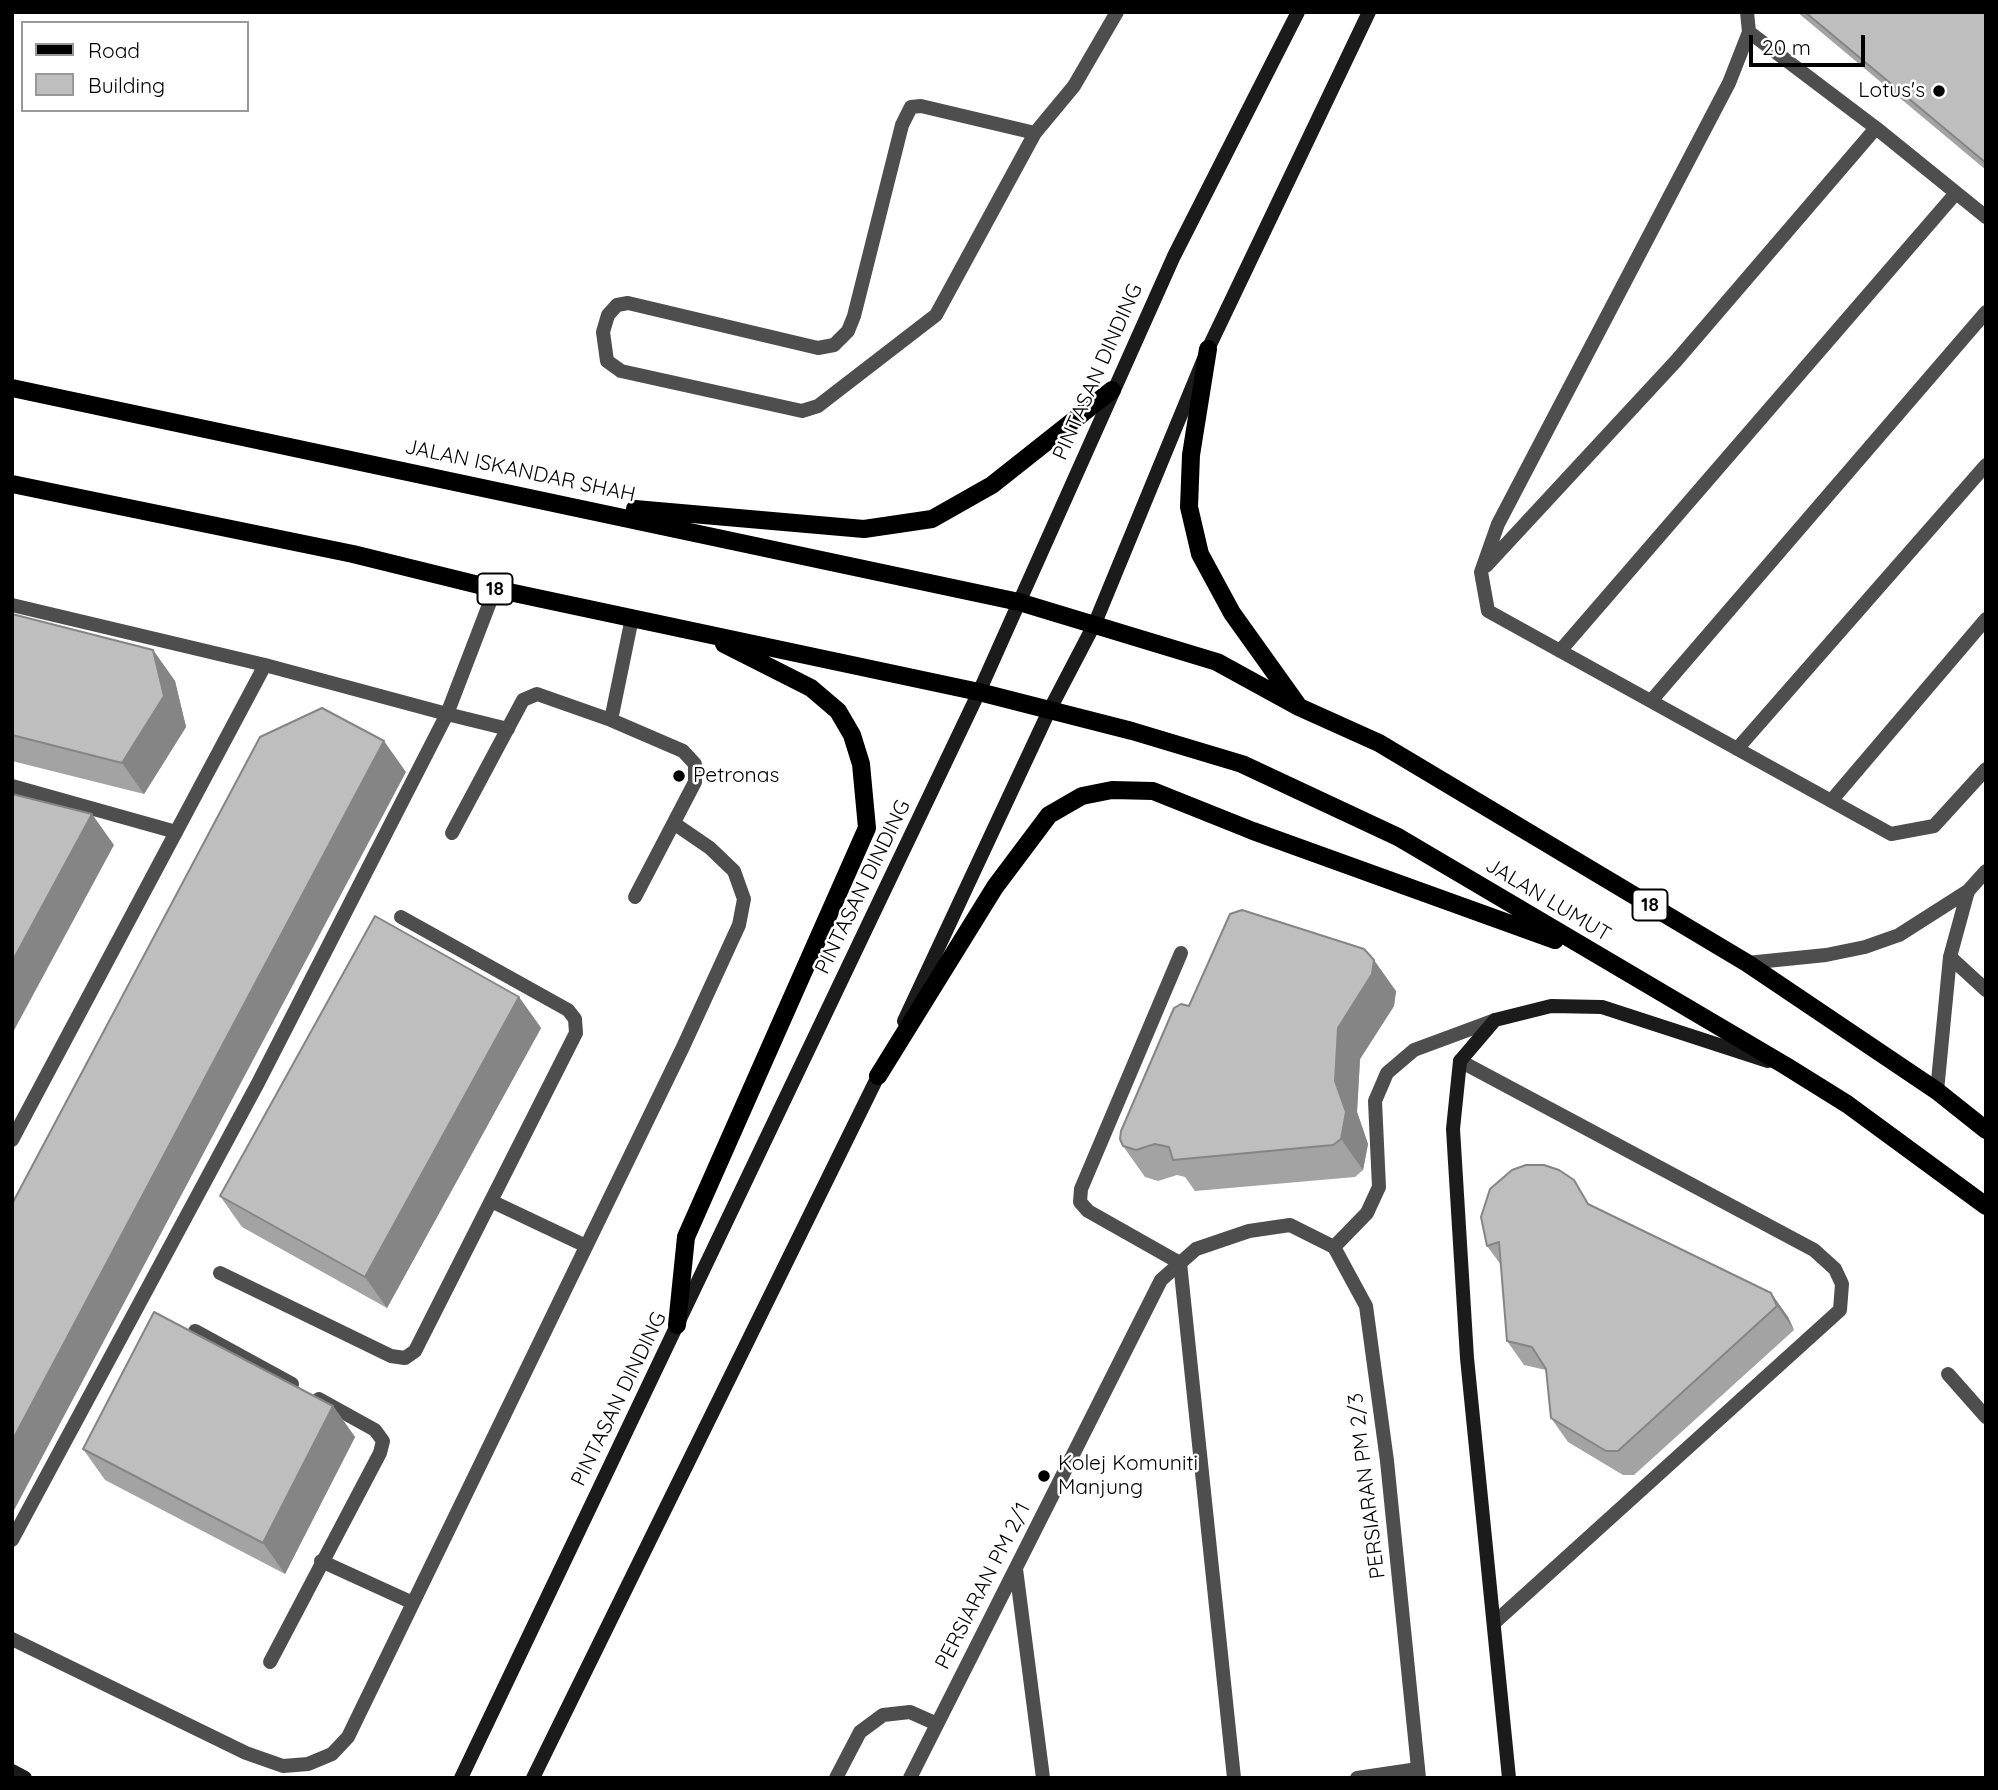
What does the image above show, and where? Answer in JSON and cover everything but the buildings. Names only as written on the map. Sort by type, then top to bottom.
[{"type":"main road","name":"PINTASAN DINDING","points":[[461,1778],[979,692],[1174,256],[1298,12]]},
{"type":"main road","points":[[533,1778],[878,1076],[1049,711],[1095,623],[1208,349],[1369,12]]},
{"type":"main road","points":[[1208,349],[1191,455],[1189,507],[1200,554],[1232,613],[1299,707]]},
{"type":"main road","name":"JALAN ISKANDAR SHAH","points":[[12,388],[1018,601]]},
{"type":"main road","points":[[558,502],[864,529],[932,519],[992,485],[1112,390]]},
{"type":"main road","name":"18","points":[[12,484],[353,554],[495,589],[979,692],[1049,711]]},
{"type":"main road","name":"18","points":[[1018,601],[1217,662],[1299,707],[1379,743],[1747,963],[1937,1091],[1986,1130]]},
{"type":"main road","points":[[677,1325],[686,1237],[867,828],[861,764],[852,735],[838,711],[811,688],[700,632]]},
{"type":"main road","name":"JALAN LUMUT","points":[[1049,711],[1242,764],[1398,837],[1847,1104],[1986,1206]]},
{"type":"main road","points":[[878,1076],[995,887],[1049,815],[1082,796],[1112,790],[1153,791],[1253,831],[1594,954]]},
{"type":"main road","points":[[1509,1778],[1467,1358],[1453,1129],[1460,1060],[1495,1020],[1551,1006],[1602,1007],[1786,1066]]},
{"type":"main road","points":[[12,1770],[25,1778]]},
{"type":"street","points":[[1035,133],[921,106],[911,107],[902,125],[854,316],[848,331],[834,345],[818,348],[628,303],[617,305],[608,315],[603,332],[607,361],[621,371],[802,411],[818,406],[936,314],[1035,133],[1074,86],[1117,12]]},
{"type":"street","points":[[1747,12],[1749,32],[1729,83],[1498,524],[1480,572],[1488,611],[1891,834],[1934,827],[1986,769]]},
{"type":"street","points":[[1749,32],[1876,128],[1986,217]]},
{"type":"street","points":[[1480,572],[1676,361],[1876,128]]},
{"type":"street","points":[[1560,651],[1956,193]]},
{"type":"street","points":[[1651,701],[1986,312]]},
{"type":"street","points":[[1737,749],[1986,465]]},
{"type":"street","points":[[12,1540],[258,1083],[447,714],[495,589]]},
{"type":"street","points":[[12,605],[265,665],[508,729]]},
{"type":"street","points":[[611,720],[632,618]]},
{"type":"street","points":[[1831,801],[1986,619]]},
{"type":"street","points":[[12,1140],[265,665]]},
{"type":"street","points":[[452,833],[523,700],[537,695],[611,720],[683,751],[695,764],[695,782],[635,897]]},
{"type":"street","points":[[12,786],[176,832]]},
{"type":"street","points":[[12,1639],[246,1753],[283,1766],[308,1764],[332,1754],[348,1737],[739,925],[744,899],[734,871],[710,848],[675,824]]},
{"type":"street","points":[[1747,963],[1826,955],[1865,947],[1899,935],[1968,891],[1986,871]]},
{"type":"street","points":[[1937,1091],[1950,957],[1968,891]]},
{"type":"street","points":[[220,1273],[391,1356],[405,1358],[415,1351],[576,1032],[575,1019],[568,1010],[401,917]]},
{"type":"street","points":[[1181,953],[1081,1189],[1080,1202],[1088,1212],[1180,1263],[1234,1778]]},
{"type":"street","points":[[1950,957],[1986,990]]},
{"type":"street","points":[[1334,1247],[1367,1213],[1379,1187],[1375,1101],[1387,1073],[1414,1051],[1495,1020]]},
{"type":"street","points":[[1460,1060],[1814,1250],[1835,1269],[1842,1284],[1840,1310],[1493,1623]]},
{"type":"street","points":[[491,1201],[586,1246]]},
{"type":"street","name":"PERSIARAN PM 2/1","points":[[910,1778],[1161,1280],[1196,1249],[1248,1231],[1290,1225],[1334,1247]]},
{"type":"street","name":"PERSIARAN PM 2/3","points":[[1334,1247],[1366,1306],[1387,1461],[1418,1773]]},
{"type":"street","points":[[195,1331],[375,1430],[383,1441],[380,1453],[270,1662]]},
{"type":"street","points":[[1948,1374],[1986,1417]]},
{"type":"street","points":[[321,1561],[413,1603]]},
{"type":"street","points":[[1016,1569],[1042,1778]]},
{"type":"street","points":[[836,1778],[860,1732],[883,1715],[910,1712],[937,1724]]},
{"type":"street","points":[[1357,1778],[1418,1773]]},
{"type":"place","name":"Lotus's","points":[[1939,91]]},
{"type":"place","name":"Petronas","points":[[679,776]]},
{"type":"place","name":"Kolej Komuniti Manjung","points":[[1044,1476]]}]
